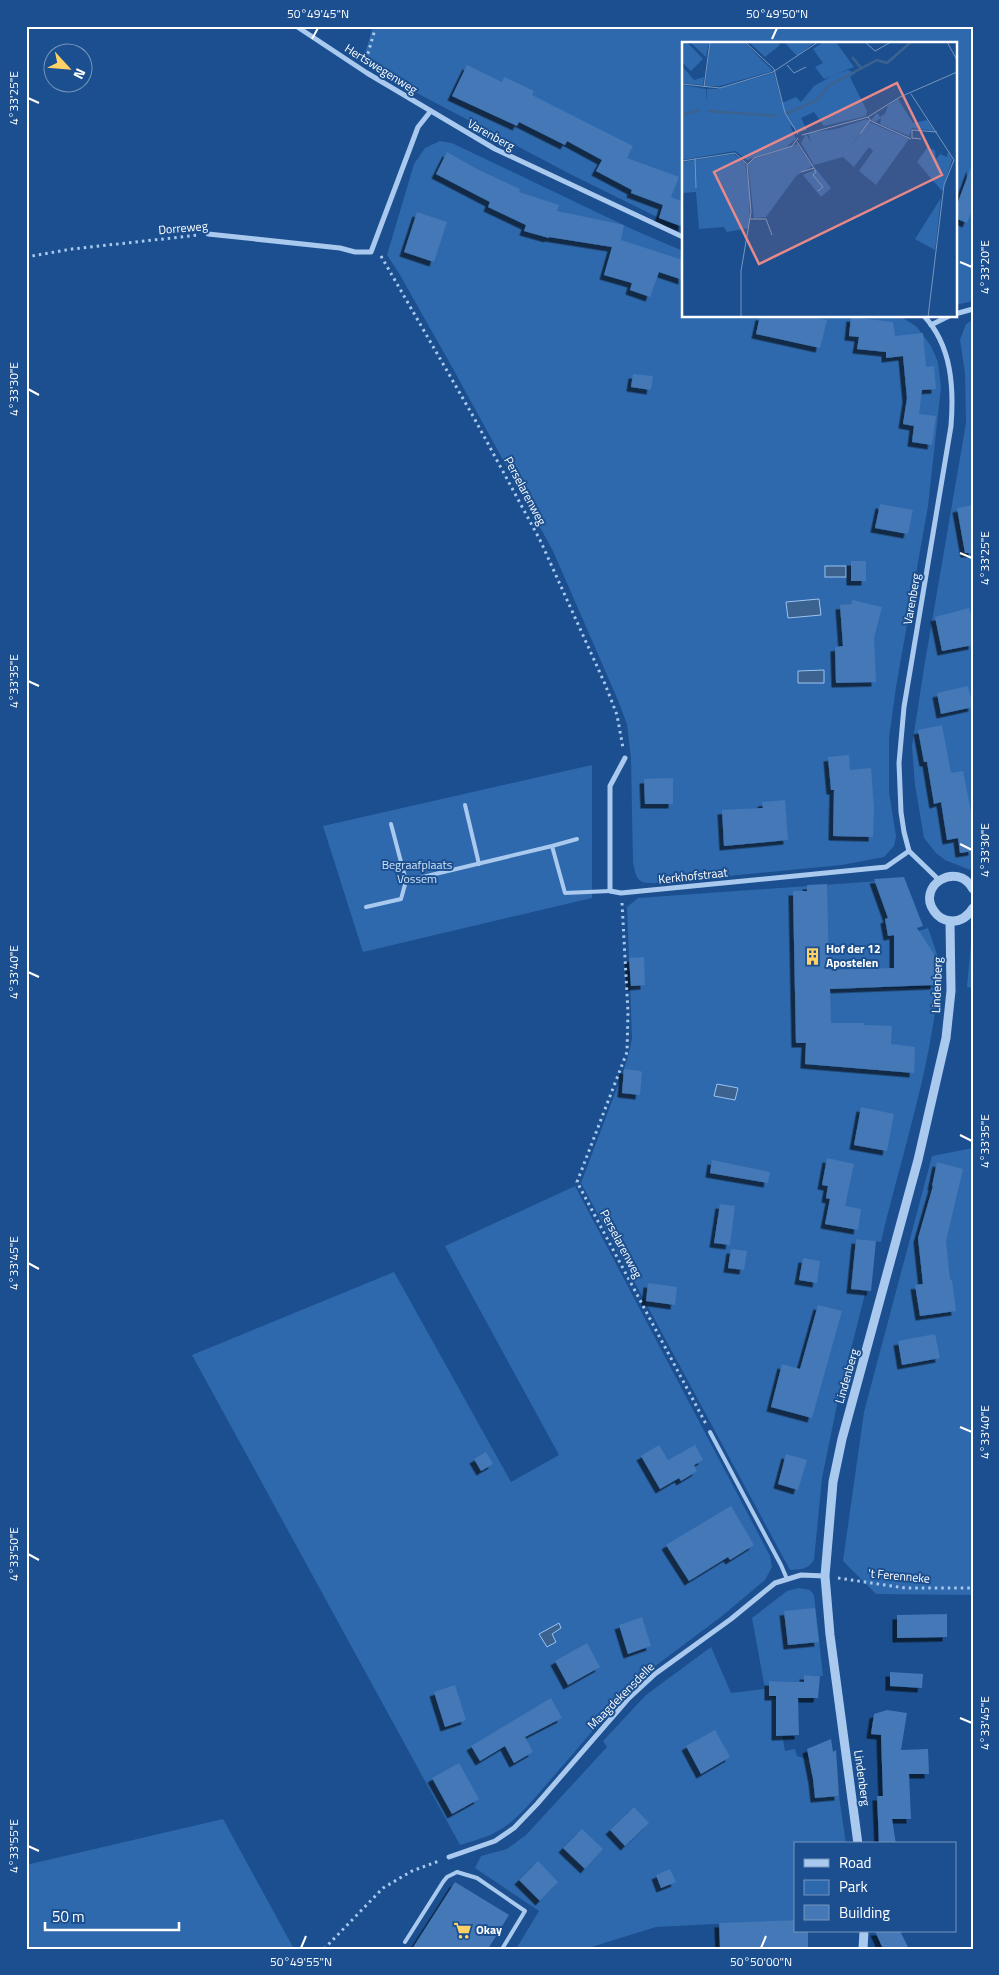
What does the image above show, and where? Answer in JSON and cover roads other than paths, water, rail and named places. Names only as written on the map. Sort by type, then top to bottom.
[{"type":"street","name":"Hertswegenweg","points":[[296,26],[430,112]]},
{"type":"street","name":"Varenberg","points":[[430,112],[533,168],[682,238]]},
{"type":"street","name":"Dorreweg","points":[[208,234],[340,248],[355,252],[371,252],[418,127],[430,112]]},
{"type":"street","points":[[956,314],[973,309]]},
{"type":"street","name":"Varenberg","points":[[909,851],[901,812],[900,734],[952,408],[951,374],[940,342],[926,318]]},
{"type":"street","points":[[931,325],[945,318]]},
{"type":"street","points":[[610,891],[610,786],[625,758]]},
{"type":"street","points":[[909,851],[939,880]]},
{"type":"street","name":"Kerkhofstraat","points":[[610,891],[621,893],[886,867],[909,851]]},
{"type":"street","points":[[973,888],[967,880],[960,877],[945,877],[933,886],[930,893],[932,908],[942,919],[950,921],[964,918],[973,908]]},
{"type":"street","name":"Lindenberg","points":[[858,1842],[830,1635],[825,1576],[834,1482],[842,1439],[918,1160],[946,1038],[951,991],[950,921]]},
{"type":"street","name":"Maagdekensdelle","points":[[450,1857],[495,1841],[514,1828],[628,1699],[655,1674],[731,1619],[774,1583],[801,1575],[825,1576]]},
{"type":"street","points":[[863,1949],[864,1932]]},
{"type":"lane","points":[[465,805],[479,864]]},
{"type":"lane","points":[[366,908],[401,899],[406,881],[391,824]]},
{"type":"lane","points":[[406,881],[552,846],[577,838]]},
{"type":"lane","points":[[552,846],[566,893],[610,891]]},
{"type":"lane","points":[[710,1432],[781,1565],[786,1579]]},
{"type":"lane","points":[[405,1942],[443,1882],[447,1877],[457,1872],[477,1878],[525,1911],[502,1949]]},
{"type":"place","name":"Hof der 12 Apostelen","points":[[812,956]]},
{"type":"place","name":"Okay","points":[[462,1930]]},
{"type":"park label","name":"Begraafplaats Vossem","points":[[417,872]]}]
